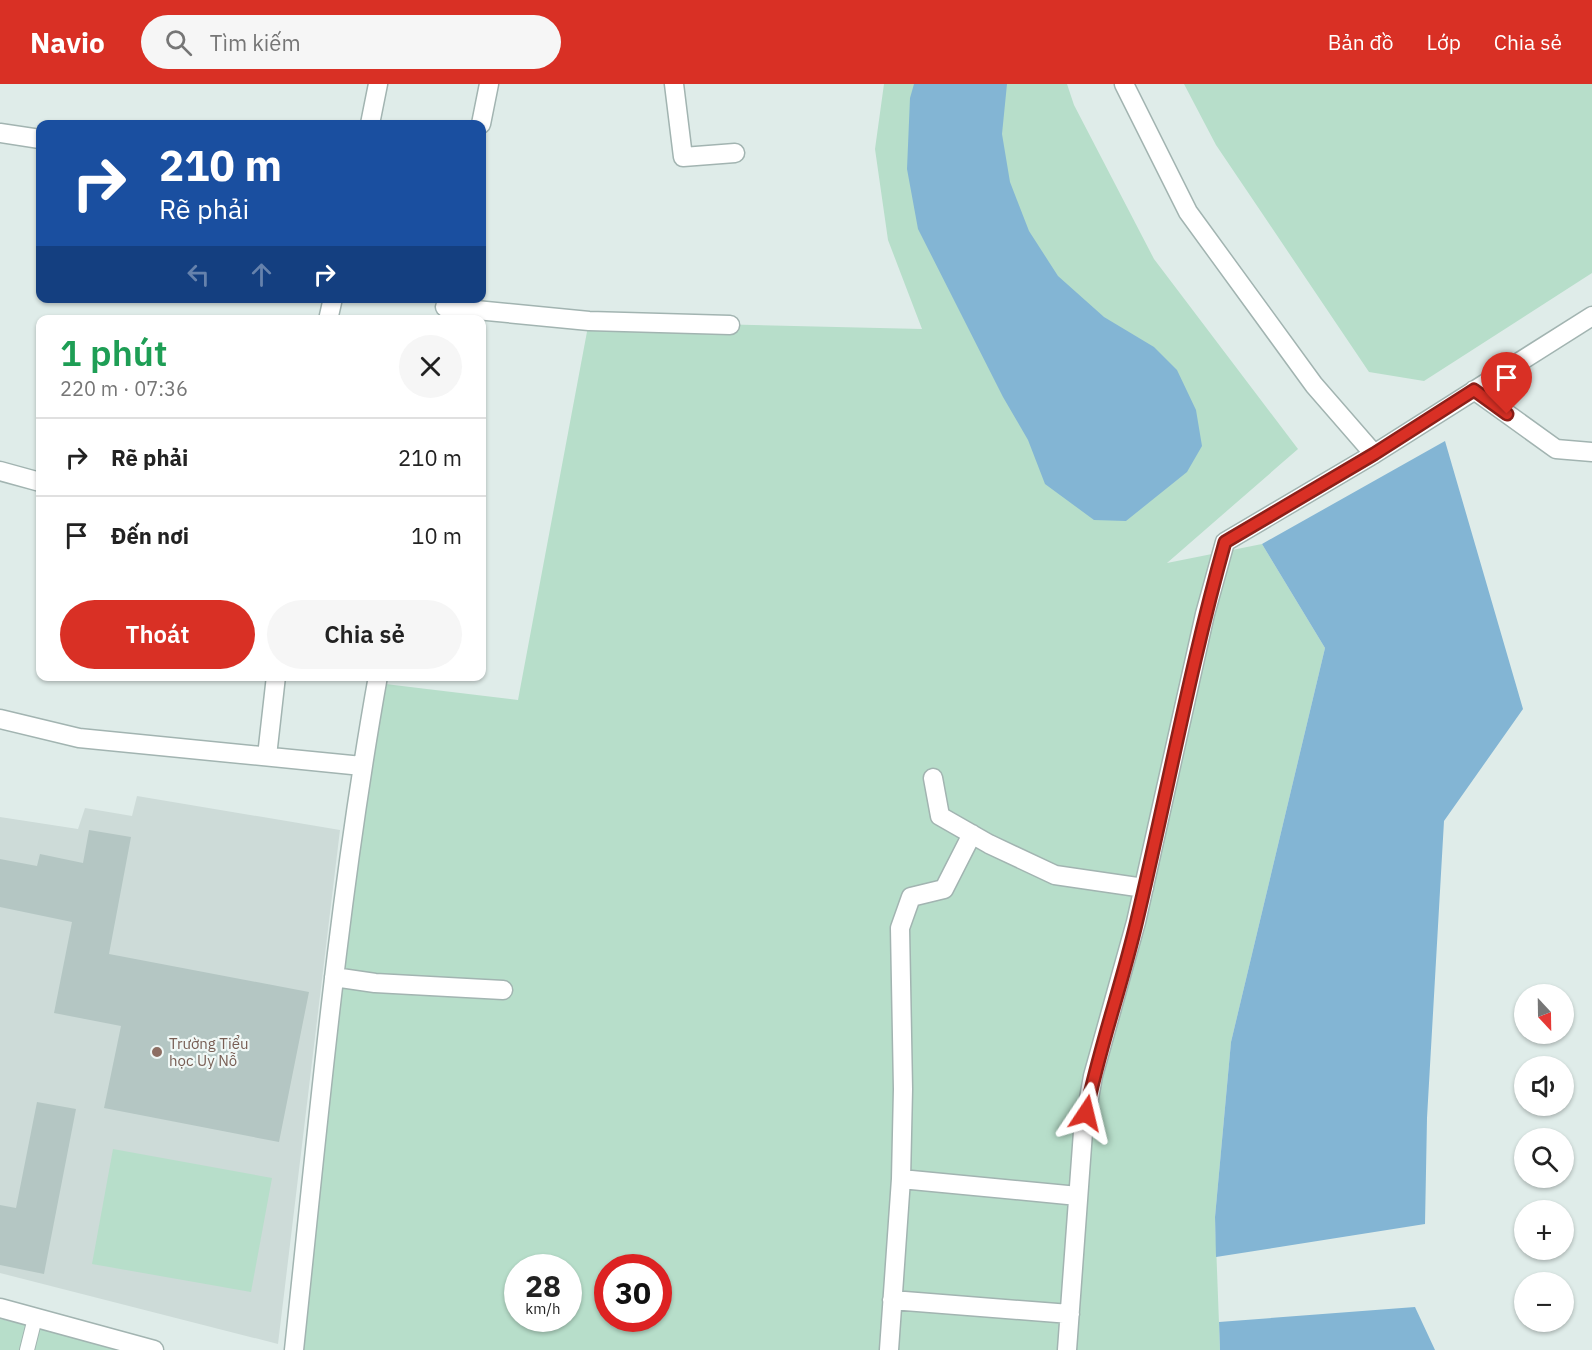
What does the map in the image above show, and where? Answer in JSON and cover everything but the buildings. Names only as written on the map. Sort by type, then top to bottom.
[{"type":"street","points":[[371,120],[378,84]]},
{"type":"street","points":[[482,120],[489,84]]},
{"type":"street","points":[[674,84],[683,157],[735,153]]},
{"type":"street","points":[[1124,84],[1188,212],[1314,385],[1374,454]]},
{"type":"street","points":[[0,133],[36,138]]},
{"type":"street","points":[[445,308],[590,321],[730,325]]},
{"type":"street","points":[[1067,1350],[1083,1132],[1093,1076],[1144,888],[1205,614],[1225,542],[1374,454],[1592,316]]},
{"type":"street","points":[[1474,390],[1556,449],[1592,452]]},
{"type":"street","points":[[0,471],[36,481]]},
{"type":"street","points":[[267,756],[275,681]]},
{"type":"street","points":[[294,1350],[334,976],[362,766],[377,681]]},
{"type":"street","points":[[0,720],[78,738],[362,766]]},
{"type":"street","points":[[933,777],[940,816],[972,834],[1055,875],[1144,888]]},
{"type":"street","points":[[889,1350],[901,1179],[903,1089],[900,928],[911,897],[944,889],[972,834]]},
{"type":"street","points":[[334,976],[375,983],[503,990]]},
{"type":"street","points":[[901,1179],[1078,1196]]},
{"type":"street","points":[[892,1300],[1070,1314]]},
{"type":"street","points":[[0,1308],[154,1350]]},
{"type":"lane","points":[[27,1350],[35,1318]]},
{"type":"shaded area","name":"Trường Tiểu học Uy Nỗ","points":[[137,796],[340,830],[278,1344],[0,1273],[0,817],[78,829],[85,808],[132,816]]},
{"type":"green space","points":[[884,84],[1067,84],[1074,105],[1154,259],[1298,449],[1167,563],[1262,544],[1325,648],[1231,1042],[1215,1217],[1220,1350],[294,1350],[377,683],[518,700],[589,321],[922,329],[888,240],[875,149]]},
{"type":"green space","points":[[1184,84],[1592,84],[1592,273],[1424,381],[1369,372],[1216,145]]},
{"type":"green space","points":[[113,1149],[272,1178],[251,1292],[92,1264]]},
{"type":"green space","points":[[0,1319],[133,1350],[0,1350]]},
{"type":"water","points":[[914,84],[1007,84],[1002,134],[1010,182],[1029,231],[1058,276],[1104,317],[1154,347],[1177,370],[1196,410],[1202,446],[1187,472],[1126,521],[1094,520],[1045,484],[1028,440],[1003,397],[918,229],[907,169],[910,98]]},
{"type":"water","points":[[1445,441],[1523,709],[1444,821],[1427,1118],[1425,1224],[1216,1257],[1215,1217],[1231,1042],[1325,648],[1262,544]]},
{"type":"water","points":[[1415,1307],[1435,1350],[1220,1350],[1219,1322]]},
{"type":"place","name":"Trường Tiểu học Uy Nỗ","points":[[157,1052]]},
{"type":"route","points":[[1086,1113],[1093,1076],[1137,922],[1205,614],[1225,542],[1374,454],[1474,390],[1507,414]]}]
